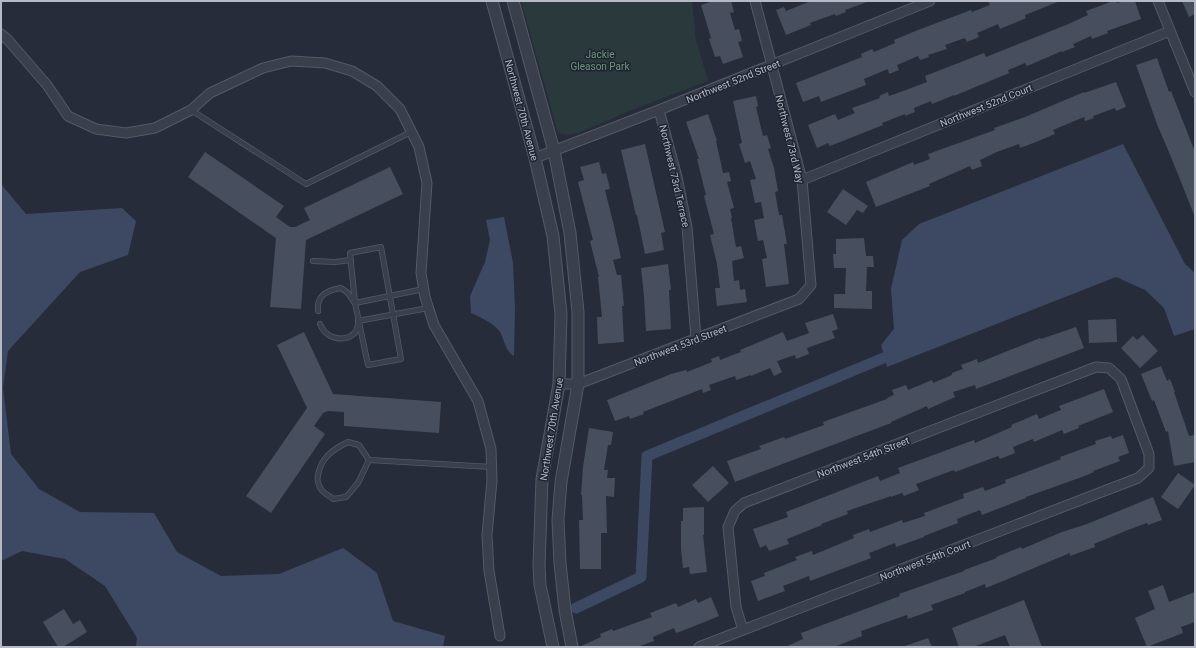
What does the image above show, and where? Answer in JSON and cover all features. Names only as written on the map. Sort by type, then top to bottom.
[{"type":"street","name":"Northwest 70th Avenue","points":[[492,1],[535,158],[553,236],[561,314],[559,384],[542,478],[540,513],[540,585],[552,647]]},
{"type":"street","name":"Northwest 70th Avenue","points":[[513,1],[554,151],[570,233],[578,312],[578,384],[561,482],[559,514],[560,564],[565,610],[572,647]]},
{"type":"street","name":"Northwest 73rd Way","points":[[755,1],[802,180],[811,285],[799,299]]},
{"type":"street","name":"Northwest 52nd Street","points":[[535,158],[930,1]]},
{"type":"street","points":[[1158,1],[1195,92]]},
{"type":"street","name":"Northwest 52nd Court","points":[[802,180],[1170,31]]},
{"type":"street","points":[[1,34],[47,85],[68,116],[96,129],[126,133],[155,128],[191,110],[210,93],[263,68],[291,61],[325,63],[352,71],[378,86],[400,109],[419,147],[427,183],[421,273],[428,308],[434,326],[478,401],[491,449],[492,480],[487,535],[489,571],[500,636]]},
{"type":"street","name":"Northwest 73rd Terrace","points":[[659,110],[677,177],[687,227],[696,338]]},
{"type":"street","name":"Northwest 53rd Street","points":[[559,384],[578,384],[799,299]]},
{"type":"street","name":"Northwest 54th Street","points":[[742,630],[736,606],[728,527],[735,511],[744,503],[1096,367],[1109,368]]},
{"type":"street","name":"Northwest 54th Court","points":[[699,647],[1138,478],[1149,468],[1149,454],[1121,380],[1109,368]]},
{"type":"street","points":[[540,513],[559,514]]},
{"type":"lane","points":[[191,110],[306,184],[411,132]]},
{"type":"lane","points":[[381,247],[402,359],[368,365],[358,321],[350,260],[350,253],[381,247]]},
{"type":"lane","points":[[313,261],[335,262],[350,260]]},
{"type":"lane","points":[[318,310],[322,296],[330,290],[341,288],[348,293],[355,303]]},
{"type":"lane","points":[[355,303],[424,290]]},
{"type":"lane","points":[[358,321],[428,308]]},
{"type":"lane","points":[[320,324],[325,332],[336,339],[345,339],[353,335],[358,328],[358,321]]},
{"type":"lane","points":[[348,442],[359,445],[369,460],[358,483],[346,497],[333,499],[321,490],[317,480],[319,467],[326,456],[336,448],[348,442]]},
{"type":"lane","points":[[369,460],[492,467]]},
{"type":"green space","name":"Jackie Gleason Park","points":[[521,1],[692,1],[696,40],[708,81],[637,108],[578,133],[566,135],[558,133]]},
{"type":"water","points":[[1123,144],[1185,264],[1195,273],[1195,329],[1174,336],[1164,308],[1145,290],[1116,277],[887,367],[881,345],[894,329],[891,289],[902,240],[919,224]]},
{"type":"water","points":[[1,184],[26,214],[122,208],[136,221],[128,255],[80,272],[8,351],[3,388],[11,454],[39,489],[80,512],[154,513],[177,552],[221,576],[279,574],[343,548],[377,573],[393,621],[445,636],[443,647],[136,647],[137,638],[105,586],[65,559],[22,551],[1,561]]},
{"type":"water","points":[[504,217],[513,263],[515,308],[514,356],[507,349],[502,335],[494,326],[471,313],[470,296],[485,262],[490,240],[486,220]]},
{"type":"building","points":[[713,1],[731,1],[734,12],[730,13],[735,30],[739,29],[742,41],[738,42],[743,57],[723,64],[720,56],[715,57],[701,5]]},
{"type":"building","points":[[811,1],[867,2],[845,10],[846,12],[836,16],[835,14],[810,23],[811,25],[786,35],[776,10],[784,7],[786,11]]},
{"type":"building","points":[[988,1],[1060,1],[1025,15],[1026,18],[1000,29],[998,24],[977,33],[979,37],[967,42],[965,38],[945,45],[947,49],[928,55],[929,57],[920,60],[918,56],[897,65],[899,70],[889,74],[888,69],[864,79],[866,85],[821,102],[819,96],[803,102],[796,83],[862,57],[861,54],[872,49],[874,52],[895,43],[894,40],[918,30],[971,10],[972,12],[990,5]]},
{"type":"building","points":[[1116,1],[1117,3],[1123,1],[1135,1],[1141,19],[1107,31],[1108,33],[1092,39],[1091,36],[1073,44],[1075,47],[1027,66],[1025,63],[1008,70],[1009,73],[954,96],[932,104],[931,101],[914,108],[915,112],[905,116],[905,114],[882,123],[883,125],[830,146],[828,143],[817,148],[808,125],[835,114],[838,120],[855,113],[852,108],[880,98],[879,96],[888,92],[889,96],[927,82],[925,76],[984,53],[986,57],[1066,25],[1088,15],[1086,11]]},
{"type":"building","points":[[1182,1],[1195,1],[1195,14],[1189,17]]},
{"type":"building","points":[[1157,58],[1169,92],[1171,91],[1195,152],[1195,217],[1157,124],[1136,65]]},
{"type":"building","points":[[1116,82],[1126,107],[1116,111],[1115,108],[1093,116],[1094,118],[1085,121],[1084,117],[1053,130],[1055,134],[1036,142],[1020,148],[1019,144],[980,160],[982,166],[972,170],[970,166],[929,184],[930,186],[876,207],[866,182],[913,162],[914,165],[930,159],[928,154],[995,130],[994,128],[1025,117],[1084,92]]},
{"type":"building","points":[[756,96],[758,106],[756,107],[763,136],[767,135],[771,148],[768,149],[774,168],[778,191],[775,192],[779,215],[782,215],[787,244],[784,244],[789,284],[766,287],[762,259],[767,258],[763,240],[758,241],[754,220],[764,218],[761,202],[755,203],[750,180],[756,179],[750,161],[745,163],[739,144],[742,143],[733,101]]},
{"type":"building","points":[[708,114],[717,141],[723,173],[729,172],[731,181],[727,182],[734,208],[730,209],[731,218],[736,247],[741,246],[744,258],[732,261],[734,281],[739,280],[740,290],[745,289],[747,302],[717,306],[715,288],[720,288],[717,264],[710,235],[714,234],[704,196],[706,195],[697,159],[699,159],[686,122]]},
{"type":"building","points":[[645,144],[665,232],[661,233],[664,250],[645,254],[621,150]]},
{"type":"building","points":[[205,152],[284,206],[276,217],[290,227],[295,227],[310,220],[304,208],[390,167],[403,194],[306,240],[301,309],[270,307],[276,238],[188,177]]},
{"type":"building","points":[[599,162],[602,174],[606,173],[610,189],[605,190],[621,258],[613,260],[617,275],[621,275],[624,306],[622,306],[624,342],[598,344],[597,317],[602,317],[599,277],[590,241],[593,240],[578,182],[584,180],[580,167]]},
{"type":"building","points":[[843,189],[868,206],[863,213],[857,210],[846,225],[827,212]]},
{"type":"building","points":[[864,238],[866,256],[873,256],[874,267],[867,267],[866,291],[872,291],[872,309],[834,308],[834,294],[845,294],[846,268],[834,268],[833,254],[836,254],[836,239]]},
{"type":"building","points":[[668,264],[671,290],[669,290],[671,329],[646,331],[641,268]]},
{"type":"building","points":[[833,314],[838,329],[832,331],[835,338],[807,348],[809,354],[796,359],[795,355],[777,361],[782,372],[774,376],[770,368],[751,376],[736,380],[735,376],[709,385],[711,390],[703,393],[702,389],[643,412],[644,414],[630,419],[629,416],[615,421],[607,400],[671,374],[686,370],[687,372],[712,362],[711,359],[719,356],[720,360],[741,352],[740,350],[783,332],[787,341],[809,333],[805,323]]},
{"type":"building","points":[[1116,319],[1117,342],[1089,343],[1088,320]]},
{"type":"building","points":[[1076,327],[1084,348],[976,389],[975,385],[953,392],[955,397],[928,409],[927,406],[891,423],[735,482],[727,461],[761,449],[759,446],[784,437],[785,439],[824,425],[823,422],[887,399],[894,395],[892,390],[906,385],[908,390],[932,380],[933,383],[963,369],[961,365],[977,359],[978,363],[1040,338],[1041,339]]},
{"type":"building","points":[[304,332],[333,394],[441,402],[439,433],[344,426],[344,412],[328,411],[323,413],[314,426],[325,434],[271,513],[246,496],[307,408],[277,345]]},
{"type":"building","points":[[1143,335],[1158,351],[1140,368],[1121,348],[1133,336],[1137,340]]},
{"type":"building","points":[[1161,366],[1167,381],[1170,379],[1189,436],[1194,435],[1195,462],[1174,466],[1168,431],[1166,432],[1154,400],[1152,401],[1141,374]]},
{"type":"building","points":[[1104,389],[1113,412],[1078,426],[1079,428],[1064,434],[1062,430],[1034,442],[1033,439],[1013,447],[1015,453],[1000,459],[998,456],[955,472],[954,470],[916,484],[919,490],[904,496],[902,493],[847,511],[848,514],[787,539],[789,544],[769,551],[766,545],[760,548],[753,529],[788,517],[786,512],[878,476],[880,481],[900,473],[898,468],[974,440],[975,443],[1037,414],[1039,419],[1061,410],[1059,406]]},
{"type":"building","points":[[589,428],[613,432],[611,445],[608,445],[604,470],[608,470],[607,478],[615,478],[614,497],[606,496],[607,533],[601,533],[601,569],[580,569],[579,520],[583,520],[581,495],[583,467]]},
{"type":"building","points":[[1123,435],[1129,453],[1118,457],[1120,461],[982,515],[980,510],[957,519],[958,523],[896,547],[895,543],[869,553],[871,558],[810,581],[809,576],[783,586],[785,591],[758,601],[751,581],[765,576],[764,573],[797,560],[795,557],[812,551],[813,555],[854,538],[853,535],[869,529],[870,532],[902,520],[903,523],[925,516],[924,513],[964,498],[963,494],[983,487],[985,491],[1006,483],[1005,480],[1096,444],[1095,441],[1111,436],[1112,439]]},
{"type":"building","points":[[713,466],[729,483],[708,502],[692,485]]},
{"type":"building","points":[[1178,473],[1195,485],[1178,509],[1161,497]]},
{"type":"building","points":[[1153,497],[1162,520],[1148,525],[1147,523],[1128,530],[1094,544],[1095,547],[1070,556],[1070,553],[986,588],[985,584],[931,605],[933,610],[908,619],[907,615],[861,631],[862,636],[834,647],[785,647],[803,639],[801,633],[900,596],[899,594],[964,571],[1021,547],[1022,549],[1062,532],[1087,524]]},
{"type":"building","points":[[704,507],[703,535],[707,572],[690,574],[689,567],[683,568],[681,521],[683,521],[683,508]]},
{"type":"building","points":[[1163,585],[1169,602],[1195,592],[1195,622],[1181,627],[1183,633],[1147,647],[1135,618],[1155,609],[1148,591]]},
{"type":"building","points":[[711,597],[719,616],[692,627],[676,633],[674,628],[653,637],[654,641],[637,647],[579,647],[601,637],[600,634],[652,617],[650,613],[676,603],[678,607],[696,599],[698,603]]},
{"type":"building","points":[[1024,600],[1042,647],[1010,647],[1005,635],[973,647],[959,647],[952,628]]},
{"type":"building","points":[[64,609],[73,624],[80,620],[87,632],[63,647],[58,647],[43,622]]},
{"type":"building","points":[[928,638],[932,647],[905,647],[905,646]]},
{"type":"waterway","points":[[576,608],[641,577],[647,456],[898,352]]}]
